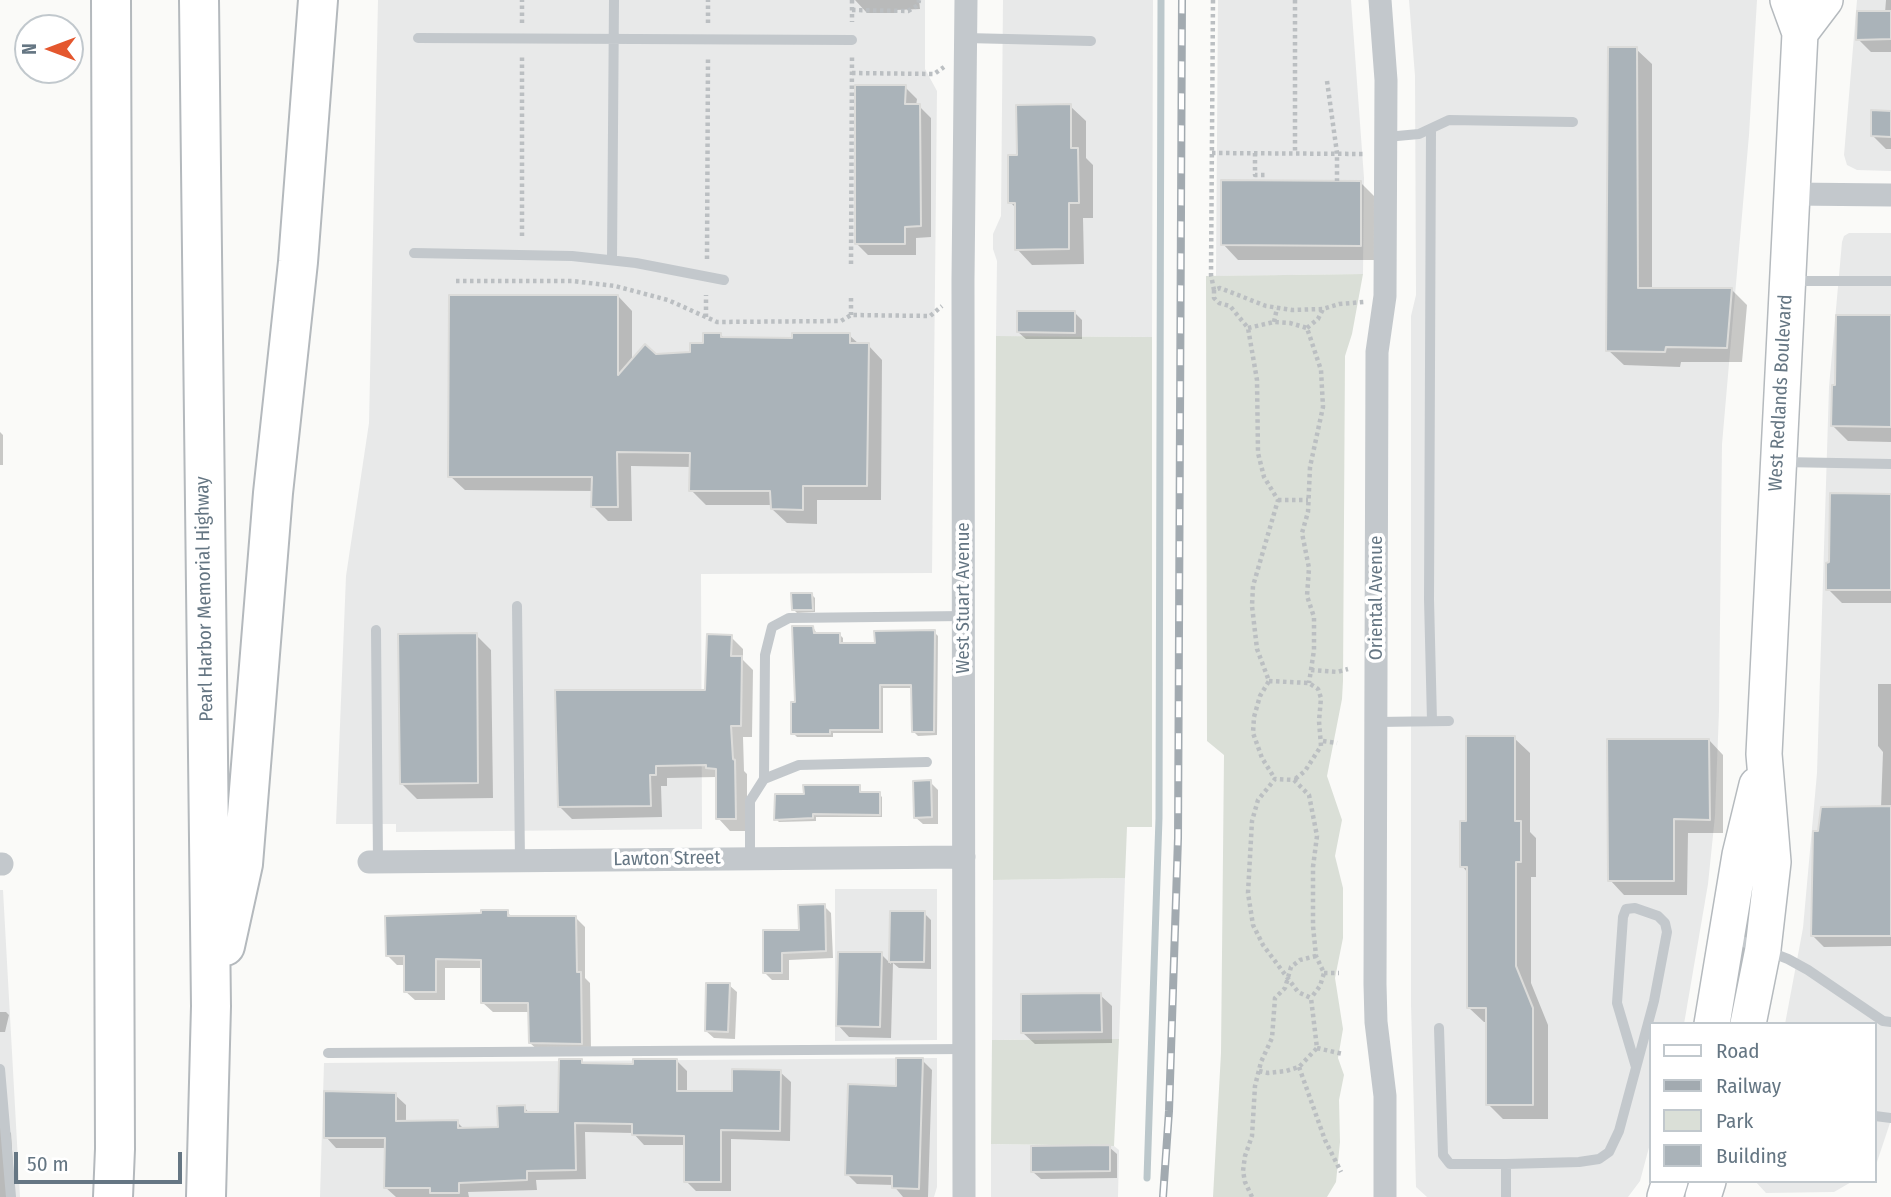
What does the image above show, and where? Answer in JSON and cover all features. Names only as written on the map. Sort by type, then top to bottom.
[{"type":"highway","points":[[111,0],[113,1197]]},
{"type":"highway","name":"Pearl Harbor Memorial Highway","points":[[199,0],[211,1006],[207,1179]]},
{"type":"highway","points":[[211,1006],[243,864],[272,506],[298,262],[318,0]]},
{"type":"main road","name":"West Redlands Boulevard","points":[[1748,1022],[1763,949],[1773,862],[1764,754],[1800,33],[1788,0]]},
{"type":"main road","points":[[1800,33],[1825,0]]},
{"type":"main road","name":"West Redlands Boulevard","points":[[1712,1022],[1740,855],[1764,754]]},
{"type":"street","name":"West Stuart Avenue","points":[[964,1197],[963,280],[966,0]]},
{"type":"street","name":"Oriental Avenue","points":[[1380,0],[1386,80],[1386,137],[1385,296],[1377,352],[1376,1022],[1385,1096],[1385,1197]]},
{"type":"street","points":[[1791,194],[1891,195]]},
{"type":"street","name":"Lawton Street","points":[[374,862],[964,857]]},
{"type":"lane","points":[[612,260],[614,0]]},
{"type":"lane","points":[[418,38],[852,40]]},
{"type":"lane","points":[[966,38],[1091,41]]},
{"type":"lane","points":[[1386,137],[1412,135],[1449,120],[1573,121]]},
{"type":"lane","points":[[1431,129],[1429,599],[1432,721]]},
{"type":"lane","points":[[414,253],[572,256],[612,260],[724,280]]},
{"type":"lane","points":[[1787,281],[1891,281]]},
{"type":"lane","points":[[1778,462],[1891,464]]},
{"type":"lane","points":[[517,606],[520,861]]},
{"type":"lane","points":[[750,859],[750,801],[764,779],[765,655],[772,627],[789,618],[964,617]]},
{"type":"lane","points":[[374,862],[376,630]]},
{"type":"lane","points":[[1377,722],[1449,721]]},
{"type":"lane","points":[[764,779],[799,765],[927,762]]},
{"type":"lane","points":[[1439,1027],[1443,1155],[1450,1164],[1579,1163],[1599,1159],[1609,1152],[1619,1131],[1636,1068],[1654,1001],[1667,932],[1665,923],[1658,916],[1635,908],[1626,909],[1623,917],[1617,1003],[1636,1068]]},
{"type":"lane","points":[[1728,936],[1808,970],[1883,1021],[1891,1023]]},
{"type":"lane","points":[[328,1053],[965,1049]]},
{"type":"lane","points":[[0,1069],[11,1197]]},
{"type":"lane","points":[[1506,1164],[1506,1197]]},
{"type":"path","points":[[522,0],[522,23]]},
{"type":"path","points":[[708,0],[708,23]]},
{"type":"path","points":[[852,0],[852,22]]},
{"type":"path","points":[[852,10],[908,11],[918,5],[919,0]]},
{"type":"path","points":[[1213,0],[1211,275],[1214,298],[1219,303],[1230,306],[1248,328],[1257,380],[1258,453],[1264,477],[1278,500],[1253,586],[1252,606],[1257,649],[1269,681],[1257,706],[1253,733],[1262,758],[1275,779]]},
{"type":"path","points":[[1295,0],[1295,153]]},
{"type":"path","points":[[522,57],[522,236]]},
{"type":"path","points":[[707,259],[708,57]]},
{"type":"path","points":[[851,264],[852,57]]},
{"type":"path","points":[[852,73],[934,75],[945,66]]},
{"type":"path","points":[[1327,81],[1338,153],[1337,181]]},
{"type":"path","points":[[1212,153],[1367,154]]},
{"type":"path","points":[[1255,153],[1255,175],[1265,175]]},
{"type":"path","points":[[522,272],[522,280]]},
{"type":"path","points":[[456,281],[572,281],[615,286],[668,300],[717,322],[841,321],[851,315],[929,316],[943,306]]},
{"type":"path","points":[[1214,290],[1220,288],[1246,300],[1277,308],[1323,309],[1339,304],[1365,302]]},
{"type":"path","points":[[706,295],[706,317]]},
{"type":"path","points":[[851,298],[851,315]]},
{"type":"path","points":[[1274,322],[1277,308]]},
{"type":"path","points":[[1307,328],[1318,319],[1323,309]]},
{"type":"path","points":[[1248,328],[1274,322],[1307,328]]},
{"type":"path","points":[[1307,328],[1324,388],[1318,438],[1310,467],[1308,512],[1302,533],[1309,568],[1307,596],[1314,617],[1309,683]]},
{"type":"path","points":[[1278,500],[1308,500]]},
{"type":"path","points":[[1311,670],[1338,673],[1348,669]]},
{"type":"path","points":[[1269,681],[1309,683],[1318,689],[1321,698],[1321,746],[1306,771],[1294,780],[1275,779]]},
{"type":"path","points":[[1323,741],[1337,743]]},
{"type":"path","points":[[1275,779],[1258,800],[1252,821],[1248,894],[1253,925],[1263,945],[1298,992],[1311,998]]},
{"type":"path","points":[[1294,780],[1309,795],[1317,836],[1312,867],[1315,956],[1324,973],[1320,986],[1311,998],[1317,1048]]},
{"type":"path","points":[[1252,1197],[1244,1182],[1243,1171],[1252,1136],[1255,1086],[1272,1038],[1275,998],[1285,988],[1291,967],[1300,960],[1315,956]]},
{"type":"path","points":[[1324,973],[1339,973]]},
{"type":"path","points":[[1259,1071],[1286,1071],[1299,1066],[1317,1048]]},
{"type":"path","points":[[1317,1048],[1343,1054]]},
{"type":"path","points":[[1299,1066],[1325,1140],[1341,1172]]},
{"type":"shaded area","points":[[378,0],[925,0],[925,69],[937,91],[932,573],[701,574],[702,829],[396,832],[396,824],[336,824],[346,576],[369,423]]},
{"type":"shaded area","points":[[1003,0],[1153,0],[1152,337],[996,336],[997,261],[993,249],[993,234],[1001,216]]},
{"type":"shaded area","points":[[1218,0],[1351,0],[1364,178],[1363,274],[1216,276]]},
{"type":"shaded area","points":[[1409,0],[1757,0],[1749,135],[1722,444],[1719,711],[1715,816],[1708,884],[1684,1022],[1650,1022],[1650,1144],[1640,1181],[1628,1197],[1427,1197],[1416,1187],[1411,1005],[1411,316],[1416,295],[1415,76]]},
{"type":"shaded area","points":[[1857,0],[1891,0],[1891,171],[1857,170],[1847,165],[1844,155]]},
{"type":"shaded area","points":[[1849,233],[1891,233],[1891,1120],[1877,1162],[1877,1022],[1785,1022],[1803,928],[1817,773],[1829,387],[1844,236]]},
{"type":"shaded area","points":[[1125,878],[1119,1039],[992,1040],[993,880]]},
{"type":"shaded area","points":[[835,889],[937,889],[937,1040],[835,1041]]},
{"type":"shaded area","points":[[0,890],[3,890],[20,1197],[0,1197]]},
{"type":"shaded area","points":[[937,1058],[937,1187],[934,1197],[320,1197],[324,1063]]},
{"type":"shaded area","points":[[991,1144],[1114,1146],[1119,1150],[1118,1197],[991,1197]]},
{"type":"shaded area","points":[[1757,1183],[1850,1183],[1834,1192],[1766,1193]]},
{"type":"green space","points":[[1363,274],[1352,334],[1345,356],[1343,681],[1327,776],[1342,820],[1335,856],[1343,888],[1343,938],[1335,978],[1343,1029],[1338,1058],[1344,1075],[1339,1100],[1340,1142],[1336,1182],[1327,1197],[1213,1197],[1221,1053],[1224,755],[1207,741],[1206,276]]},
{"type":"green space","points":[[996,336],[1152,337],[1152,827],[1127,827],[1125,878],[993,880]]},
{"type":"green space","points":[[1119,1039],[1114,1146],[991,1144],[992,1040]]},
{"type":"building","points":[[1857,11],[1891,11],[1891,39],[1856,40]]},
{"type":"building","points":[[1608,47],[1637,47],[1638,288],[1732,288],[1727,348],[1666,347],[1665,352],[1606,351]]},
{"type":"building","points":[[855,85],[906,85],[905,104],[920,104],[921,226],[905,227],[905,244],[855,244]]},
{"type":"building","points":[[1071,104],[1071,148],[1078,148],[1079,203],[1069,203],[1069,249],[1015,250],[1015,203],[1008,203],[1008,155],[1017,155],[1016,105]]},
{"type":"building","points":[[1871,110],[1891,111],[1891,137],[1871,136]]},
{"type":"building","points":[[1221,180],[1361,181],[1361,246],[1221,245]]},
{"type":"building","points":[[449,295],[618,295],[618,375],[645,344],[656,354],[690,352],[690,343],[703,343],[703,333],[721,333],[721,337],[792,338],[792,333],[850,333],[850,343],[869,343],[867,486],[803,486],[803,510],[771,509],[770,491],[689,491],[690,453],[617,452],[618,507],[591,507],[592,477],[448,477]]},
{"type":"building","points":[[1017,311],[1075,311],[1075,333],[1017,332]]},
{"type":"building","points":[[1836,315],[1891,315],[1891,427],[1831,426],[1832,385],[1835,385]]},
{"type":"building","points":[[1830,493],[1891,494],[1891,590],[1826,590]]},
{"type":"building","points":[[791,593],[812,593],[813,610],[792,610]]},
{"type":"building","points":[[792,626],[813,626],[814,633],[840,633],[840,643],[875,643],[874,631],[935,630],[934,732],[912,732],[911,685],[880,685],[880,730],[830,730],[830,734],[791,734],[791,702],[795,702]]},
{"type":"building","points":[[477,633],[478,783],[400,784],[398,634]]},
{"type":"building","points":[[707,634],[732,635],[731,656],[742,656],[741,726],[731,726],[735,760],[736,819],[716,819],[716,769],[706,768],[706,765],[656,766],[656,775],[650,775],[651,806],[558,807],[555,690],[705,690]]},
{"type":"building","points":[[1466,736],[1515,736],[1515,821],[1521,821],[1521,862],[1516,862],[1516,966],[1533,1008],[1533,1105],[1486,1105],[1486,1008],[1467,1008],[1467,867],[1460,867],[1460,821],[1466,821]]},
{"type":"building","points":[[1607,739],[1709,739],[1710,820],[1674,819],[1674,881],[1608,881]]},
{"type":"building","points":[[931,780],[932,817],[914,818],[913,781]]},
{"type":"building","points":[[803,785],[860,785],[860,792],[880,792],[880,815],[813,814],[813,818],[774,820],[775,794],[804,794]]},
{"type":"building","points":[[1891,806],[1891,936],[1811,936],[1813,831],[1818,831],[1821,807]]},
{"type":"building","points":[[825,904],[826,951],[782,953],[782,973],[763,973],[763,930],[799,930],[798,905]]},
{"type":"building","points":[[481,910],[508,910],[508,916],[576,916],[577,972],[581,972],[582,1044],[529,1043],[528,1003],[481,1003],[481,960],[436,959],[436,992],[404,992],[404,956],[386,956],[385,916],[481,913]]},
{"type":"building","points":[[890,911],[925,911],[924,962],[889,962]]},
{"type":"building","points":[[838,952],[882,952],[880,1027],[836,1026]]},
{"type":"building","points":[[706,983],[730,983],[728,1032],[705,1031]]},
{"type":"building","points":[[1101,993],[1102,1032],[1021,1033],[1021,994]]},
{"type":"building","points":[[896,1058],[923,1058],[919,1189],[892,1188],[892,1176],[845,1175],[848,1084],[896,1086]]},
{"type":"building","points":[[559,1059],[582,1059],[582,1063],[633,1064],[633,1059],[677,1059],[677,1091],[732,1091],[732,1069],[781,1070],[780,1131],[721,1130],[721,1182],[684,1182],[684,1136],[632,1135],[632,1124],[575,1123],[576,1170],[527,1171],[527,1180],[459,1183],[459,1193],[430,1193],[430,1188],[384,1188],[385,1138],[324,1138],[324,1091],[396,1093],[396,1121],[458,1120],[458,1128],[498,1127],[497,1106],[525,1105],[525,1112],[558,1112]]},
{"type":"building","points":[[1110,1145],[1110,1171],[1031,1172],[1031,1146]]},
{"type":"waterway","points":[[1147,1178],[1159,818],[1161,0]]},
{"type":"railway","points":[[1163,1197],[1169,1111],[1178,838],[1182,0]]}]
